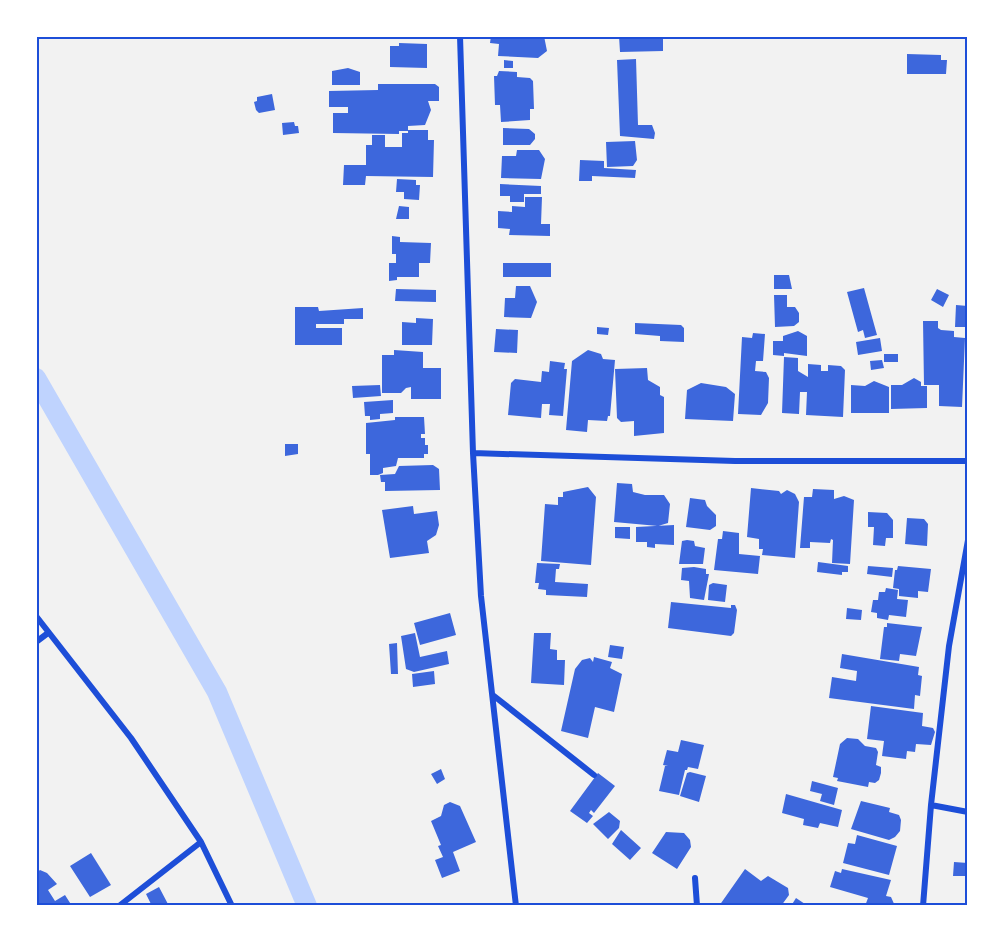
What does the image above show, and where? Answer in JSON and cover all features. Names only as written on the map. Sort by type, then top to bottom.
[{"type":"street","points":[[460,36],[473,453],[481,596],[516,906]]},
{"type":"street","points":[[473,453],[735,461],[968,461]]},
{"type":"street","points":[[923,906],[931,805],[952,622],[968,540]]},
{"type":"street","points":[[36,616],[131,738],[201,842],[232,906]]},
{"type":"street","points":[[36,642],[48,633]]},
{"type":"street","points":[[494,696],[594,775]]},
{"type":"street","points":[[931,805],[968,812]]},
{"type":"street","points":[[119,906],[201,842]]},
{"type":"street","points":[[695,878],[697,906]]},
{"type":"building","points":[[491,36],[544,36],[547,51],[538,58],[498,56],[499,44],[490,43]]},
{"type":"building","points":[[619,36],[663,36],[663,51],[620,52]]},
{"type":"building","points":[[399,43],[427,44],[427,68],[390,67],[390,46],[399,46]]},
{"type":"building","points":[[907,54],[941,55],[941,60],[947,60],[946,74],[907,74]]},
{"type":"building","points":[[636,59],[638,125],[652,125],[655,133],[654,139],[620,136],[617,60]]},
{"type":"building","points":[[504,60],[513,61],[513,68],[504,68]]},
{"type":"building","points":[[348,68],[360,72],[360,85],[332,85],[332,71]]},
{"type":"building","points":[[499,71],[517,72],[517,77],[530,78],[533,81],[534,109],[530,109],[530,120],[501,122],[500,105],[495,105],[494,76],[497,76]]},
{"type":"building","points":[[378,84],[435,84],[439,87],[439,101],[428,101],[431,110],[425,125],[408,126],[408,131],[399,131],[399,134],[333,133],[333,113],[348,113],[348,107],[329,107],[329,91],[378,90]]},
{"type":"building","points":[[272,94],[275,110],[259,113],[254,102],[257,101],[257,97]]},
{"type":"building","points":[[294,122],[295,126],[298,126],[299,133],[283,135],[282,123]]},
{"type":"building","points":[[503,128],[529,129],[535,134],[535,139],[530,145],[503,145]]},
{"type":"building","points":[[408,130],[428,130],[428,140],[434,140],[433,177],[366,176],[365,185],[343,185],[344,165],[366,165],[366,145],[372,145],[372,135],[385,135],[385,147],[402,147],[402,133],[408,133]]},
{"type":"building","points":[[635,141],[637,160],[633,166],[607,167],[606,142]]},
{"type":"building","points":[[517,150],[539,150],[545,159],[541,179],[501,178],[502,156],[516,156]]},
{"type":"building","points":[[580,160],[604,161],[604,168],[636,170],[635,178],[592,176],[592,181],[579,181]]},
{"type":"building","points":[[397,179],[416,180],[416,185],[420,185],[419,200],[404,199],[404,192],[396,192]]},
{"type":"building","points":[[500,184],[541,186],[541,194],[524,194],[524,202],[510,202],[510,196],[500,196]]},
{"type":"building","points":[[525,197],[542,197],[541,224],[550,224],[550,236],[509,235],[510,229],[498,228],[498,211],[512,212],[512,206],[525,207]]},
{"type":"building","points":[[399,206],[409,207],[409,219],[396,219]]},
{"type":"building","points":[[392,236],[400,237],[400,242],[431,243],[430,263],[419,263],[419,277],[397,277],[397,280],[389,281],[389,263],[396,263],[396,254],[392,254]]},
{"type":"building","points":[[503,263],[551,263],[551,277],[503,277]]},
{"type":"building","points":[[774,275],[789,275],[792,289],[774,289]]},
{"type":"building","points":[[516,286],[530,286],[537,302],[531,318],[504,317],[505,298],[515,298]]},
{"type":"building","points":[[864,288],[877,335],[865,338],[863,330],[858,332],[847,292]]},
{"type":"building","points":[[396,289],[436,290],[436,302],[395,301]]},
{"type":"building","points":[[937,289],[949,295],[943,307],[931,300]]},
{"type":"building","points":[[774,295],[787,295],[787,307],[795,307],[799,313],[799,322],[794,326],[775,327]]},
{"type":"building","points":[[956,305],[968,306],[968,327],[955,327]]},
{"type":"building","points":[[295,307],[318,307],[319,311],[363,308],[363,319],[344,319],[344,324],[316,324],[316,328],[342,328],[342,345],[295,345]]},
{"type":"building","points":[[416,318],[433,319],[432,345],[402,345],[402,322],[416,323]]},
{"type":"building","points":[[923,321],[938,321],[938,328],[941,330],[954,331],[954,337],[965,338],[962,407],[939,406],[939,385],[924,385]]},
{"type":"building","points":[[635,323],[681,325],[684,328],[684,342],[660,341],[660,336],[635,334]]},
{"type":"building","points":[[597,327],[609,328],[608,335],[597,334]]},
{"type":"building","points":[[496,329],[518,330],[517,353],[494,352]]},
{"type":"building","points":[[798,331],[807,336],[807,356],[784,353],[784,356],[773,355],[773,341],[783,341],[783,336]]},
{"type":"building","points":[[753,333],[765,334],[763,361],[756,361],[755,371],[766,372],[769,378],[768,403],[761,415],[738,414],[742,337],[752,338]]},
{"type":"building","points":[[880,338],[882,351],[858,355],[856,342]]},
{"type":"building","points":[[394,350],[423,352],[423,368],[441,368],[441,399],[411,399],[411,387],[401,393],[382,393],[382,355],[394,355]]},
{"type":"building","points":[[588,350],[601,354],[603,359],[615,360],[610,416],[607,421],[588,420],[587,432],[566,430],[572,361]]},
{"type":"building","points":[[884,354],[898,354],[898,362],[884,362]]},
{"type":"building","points":[[784,357],[798,358],[798,371],[808,377],[808,364],[821,365],[821,371],[828,371],[828,365],[841,366],[845,370],[843,417],[806,415],[807,392],[800,392],[799,414],[782,413]]},
{"type":"building","points":[[882,360],[884,368],[871,370],[870,361]]},
{"type":"building","points":[[550,361],[565,363],[564,369],[567,369],[563,416],[549,415],[550,404],[542,404],[541,418],[508,415],[511,383],[515,379],[541,382],[542,371],[549,372]]},
{"type":"building","points":[[647,368],[648,380],[660,387],[660,395],[664,397],[664,433],[634,436],[634,421],[621,422],[617,418],[615,369]]},
{"type":"building","points":[[914,378],[921,382],[921,386],[927,386],[927,408],[891,409],[891,385],[902,385]]},
{"type":"building","points":[[874,381],[889,387],[889,413],[851,413],[851,385],[865,386]]},
{"type":"building","points":[[701,383],[726,387],[735,394],[733,421],[685,419],[687,390]]},
{"type":"building","points":[[380,385],[381,396],[353,398],[352,386]]},
{"type":"building","points":[[393,400],[393,413],[380,414],[380,419],[370,420],[370,416],[365,416],[364,402]]},
{"type":"building","points":[[395,417],[424,417],[425,434],[421,434],[421,438],[425,438],[428,454],[424,454],[424,458],[398,458],[396,466],[383,468],[383,473],[378,475],[370,475],[370,454],[366,454],[366,423],[395,420]]},
{"type":"building","points":[[285,444],[298,444],[298,454],[285,456]]},
{"type":"building","points":[[433,465],[439,469],[440,490],[385,491],[385,482],[381,482],[380,475],[395,474],[399,466]]},
{"type":"building","points":[[617,483],[632,484],[633,492],[645,495],[664,495],[670,504],[668,523],[658,526],[614,522]]},
{"type":"building","points":[[588,487],[596,497],[591,565],[541,561],[545,504],[558,505],[558,497],[563,497],[563,492]]},
{"type":"building","points":[[751,488],[779,491],[781,494],[787,490],[795,494],[799,502],[795,558],[762,555],[763,549],[759,549],[759,539],[747,537]]},
{"type":"building","points":[[813,489],[834,490],[834,499],[844,496],[854,500],[850,564],[832,563],[833,540],[831,539],[830,543],[810,542],[810,548],[800,548],[804,497],[812,497]]},
{"type":"building","points":[[690,498],[705,500],[707,506],[716,515],[716,526],[710,530],[686,527]]},
{"type":"building","points":[[413,506],[414,514],[437,511],[439,525],[436,535],[427,541],[429,553],[390,558],[382,510]]},
{"type":"building","points":[[868,512],[887,513],[893,520],[893,538],[886,538],[885,546],[873,545],[874,527],[868,527]]},
{"type":"building","points":[[907,518],[924,519],[928,524],[927,546],[905,544]]},
{"type":"building","points":[[674,525],[674,545],[655,544],[655,548],[647,547],[647,542],[636,542],[636,527]]},
{"type":"building","points":[[615,527],[630,527],[630,539],[615,538]]},
{"type":"building","points":[[723,531],[739,533],[739,554],[760,556],[758,574],[714,570],[718,539],[722,539]]},
{"type":"building","points":[[682,541],[694,541],[695,546],[705,548],[703,564],[679,564]]},
{"type":"building","points":[[818,562],[848,566],[848,572],[842,572],[842,575],[817,572]]},
{"type":"building","points":[[537,563],[560,564],[559,569],[556,569],[555,582],[588,584],[587,597],[546,595],[546,590],[538,589],[539,583],[535,583]]},
{"type":"building","points":[[868,566],[893,568],[892,577],[867,574]]},
{"type":"building","points":[[898,566],[931,569],[928,592],[918,591],[918,598],[899,596],[899,589],[893,588],[895,570]]},
{"type":"building","points":[[682,568],[706,569],[706,574],[709,574],[704,600],[690,598],[689,581],[681,580]]},
{"type":"building","points":[[713,583],[727,585],[725,602],[708,600],[709,585]]},
{"type":"building","points":[[886,588],[898,590],[897,599],[908,600],[906,617],[889,615],[888,620],[877,618],[877,613],[871,612],[873,600],[878,600],[879,592],[885,592]]},
{"type":"building","points":[[671,602],[731,608],[731,605],[735,605],[737,610],[734,633],[731,636],[668,628]]},
{"type":"building","points":[[847,608],[862,610],[861,620],[846,619]]},
{"type":"building","points":[[450,613],[456,635],[420,645],[414,623]]},
{"type":"building","points":[[887,623],[922,627],[916,656],[900,654],[899,661],[880,659],[884,627],[887,627]]},
{"type":"building","points":[[415,633],[420,657],[447,651],[449,664],[414,672],[406,669],[401,636]]},
{"type":"building","points":[[534,633],[551,633],[550,649],[557,650],[557,660],[565,660],[564,685],[531,683]]},
{"type":"building","points":[[397,643],[398,674],[391,674],[389,644]]},
{"type":"building","points":[[610,645],[624,647],[622,659],[608,657]]},
{"type":"building","points":[[842,654],[919,667],[918,675],[922,676],[920,696],[915,695],[914,709],[829,698],[832,677],[856,681],[857,671],[840,668]]},
{"type":"building","points":[[594,657],[612,662],[610,668],[622,674],[614,712],[595,707],[588,738],[561,731],[575,669],[582,660],[590,658],[593,662]]},
{"type":"building","points":[[434,671],[435,684],[413,687],[412,674]]},
{"type":"building","points":[[871,706],[923,713],[922,726],[933,728],[935,732],[931,745],[916,744],[915,752],[907,751],[906,759],[882,756],[884,741],[867,739]]},
{"type":"building","points":[[847,738],[858,739],[865,746],[876,748],[878,752],[876,765],[881,767],[879,780],[875,783],[869,782],[868,787],[837,781],[838,778],[833,777],[840,744]]},
{"type":"building","points":[[681,740],[704,745],[698,769],[688,767],[685,770],[679,795],[659,791],[665,766],[668,766],[663,765],[667,750],[678,752]]},
{"type":"building","points":[[441,769],[445,779],[437,784],[431,774]]},
{"type":"building","points":[[598,773],[615,786],[594,813],[591,810],[589,813],[593,816],[587,823],[570,811]]},
{"type":"building","points":[[687,773],[706,776],[699,802],[680,796]]},
{"type":"building","points":[[812,781],[838,788],[834,805],[820,801],[822,794],[810,791]]},
{"type":"building","points":[[786,794],[842,810],[838,827],[820,823],[818,828],[803,825],[804,819],[782,813]]},
{"type":"building","points":[[861,801],[890,808],[889,812],[899,815],[900,831],[895,837],[889,840],[851,829]]},
{"type":"building","points":[[450,802],[460,806],[476,842],[453,852],[460,871],[442,878],[435,860],[443,857],[438,846],[441,845],[431,821],[441,816],[444,805]]},
{"type":"building","points":[[609,812],[620,821],[619,828],[608,839],[593,824]]},
{"type":"building","points":[[621,830],[641,848],[630,860],[612,844]]},
{"type":"building","points":[[666,832],[684,833],[690,840],[691,847],[677,869],[652,853]]},
{"type":"building","points":[[857,835],[897,846],[889,875],[843,863],[848,843],[855,844]]},
{"type":"building","points":[[91,853],[111,885],[90,897],[70,866]]},
{"type":"building","points":[[954,862],[968,863],[968,876],[953,876]]},
{"type":"building","points":[[745,869],[761,881],[768,876],[788,888],[789,895],[781,906],[719,906]]},
{"type":"building","points":[[842,869],[891,880],[886,896],[891,897],[895,906],[865,906],[868,898],[830,887],[835,871],[841,873]]},
{"type":"building","points":[[40,870],[47,873],[57,884],[48,890],[55,901],[65,895],[72,906],[36,906],[36,873]]},
{"type":"building","points":[[159,887],[169,906],[152,906],[146,894]]},
{"type":"building","points":[[796,898],[808,906],[791,906]]},
{"type":"waterway","points":[[36,378],[217,692],[307,906]]}]
